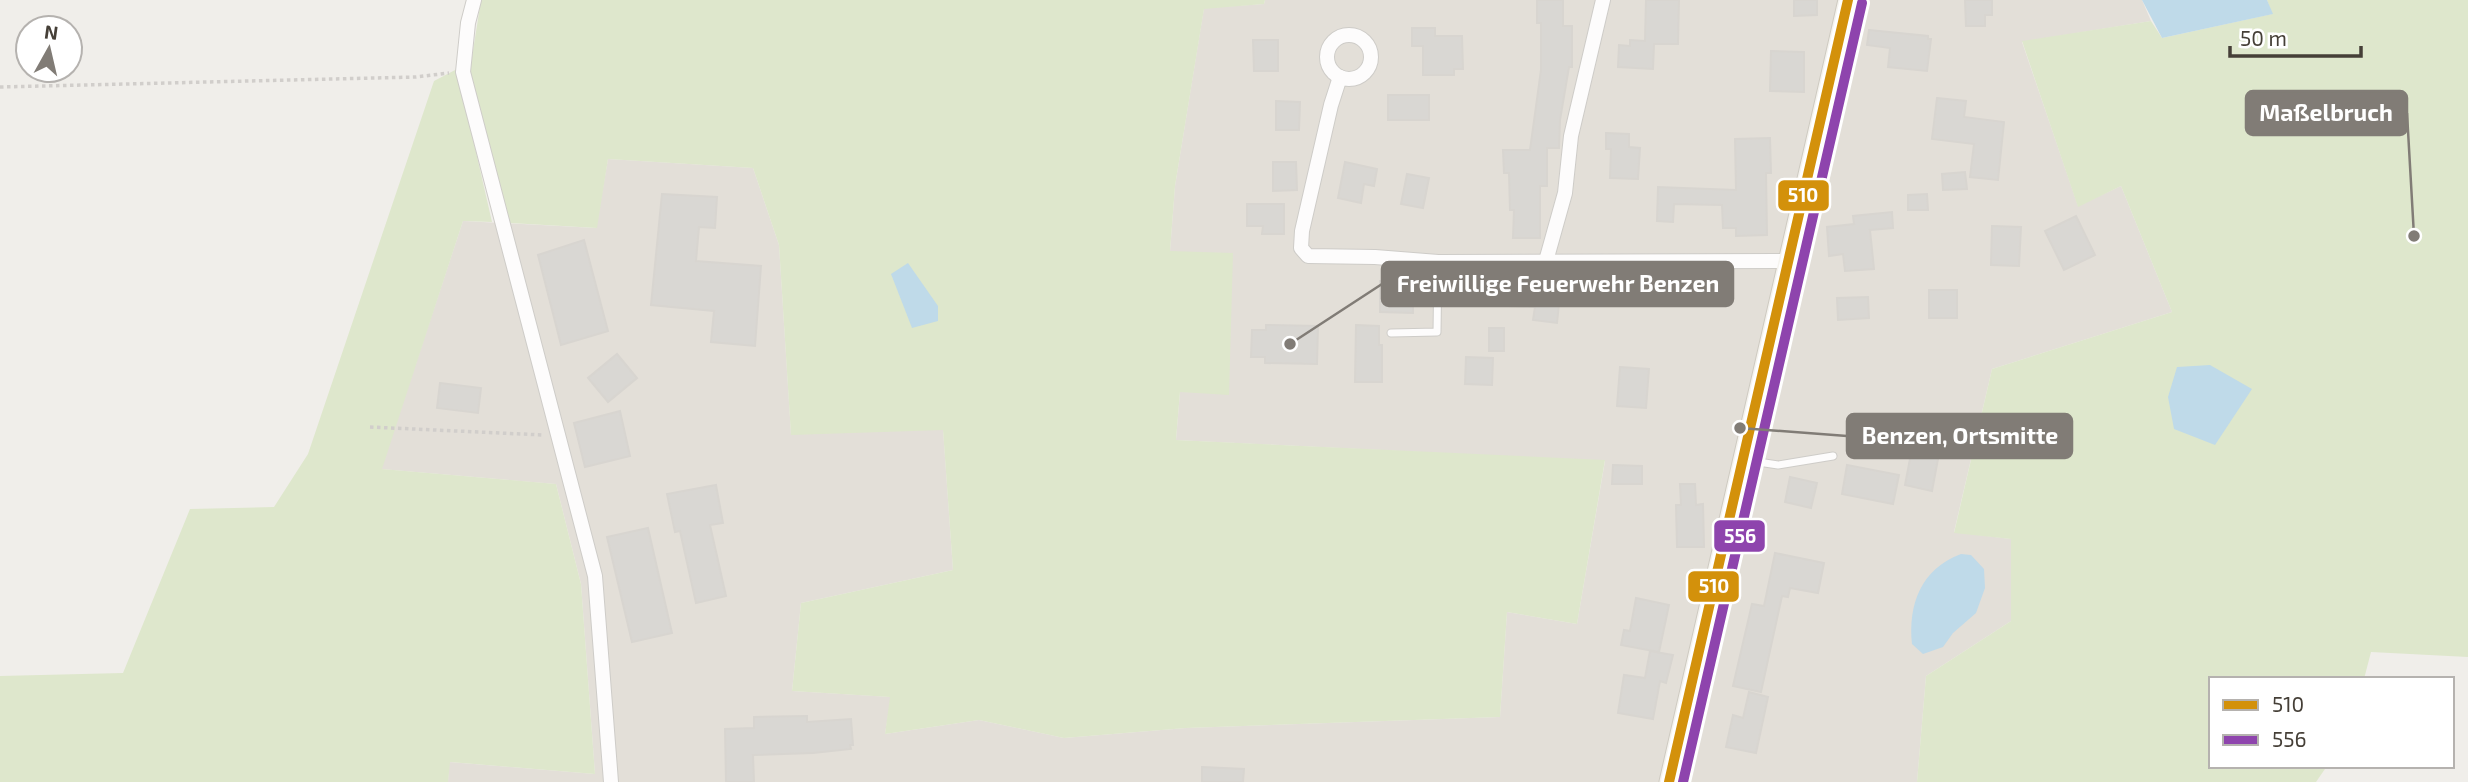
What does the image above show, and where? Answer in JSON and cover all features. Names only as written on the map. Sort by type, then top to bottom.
[{"type":"street","points":[[474,0],[468,23],[463,72],[595,576],[611,782]]},
{"type":"street","points":[[1546,261],[1565,193],[1571,136],[1603,0]]},
{"type":"street","points":[[1669,782],[1848,0]]},
{"type":"street","points":[[1340,77],[1302,231],[1301,248],[1303,253],[1312,257],[1374,257],[1438,262],[1788,261]]},
{"type":"lane","points":[[1391,333],[1437,332],[1438,262]]},
{"type":"lane","points":[[1744,460],[1778,465],[1833,456]]},
{"type":"path","points":[[0,87],[416,77],[463,72]]},
{"type":"path","points":[[370,427],[559,436]]},
{"type":"shaded area","points":[[1265,0],[2142,0],[2151,21],[2022,42],[2078,206],[2121,186],[2172,312],[1992,369],[1954,532],[2011,539],[2011,621],[1926,676],[1917,782],[448,782],[449,762],[595,774],[581,584],[556,484],[381,469],[463,221],[596,228],[608,159],[753,168],[779,245],[791,434],[943,429],[953,570],[801,603],[792,691],[891,697],[885,734],[979,720],[1064,738],[1186,728],[1500,717],[1507,612],[1577,624],[1605,461],[1176,440],[1180,392],[1170,251],[1175,186],[1204,8],[1264,4]]},
{"type":"green space","points":[[481,0],[1265,0],[1264,4],[1204,9],[1175,186],[1170,251],[1233,253],[1229,395],[1180,392],[1176,440],[1605,460],[1577,624],[1507,612],[1500,717],[1186,728],[1064,738],[979,720],[885,734],[890,697],[792,691],[801,603],[953,570],[943,430],[791,435],[779,245],[753,168],[608,159],[597,228],[510,223],[469,76]]},
{"type":"green space","points":[[2267,0],[2468,0],[2468,657],[2371,652],[2365,677],[2209,677],[2209,768],[2326,768],[2316,782],[1917,782],[1926,676],[2011,621],[2011,539],[1954,533],[1992,369],[2172,312],[2121,186],[2078,207],[2022,41],[2151,21],[2162,38],[2272,14]]},
{"type":"green space","points":[[457,69],[492,222],[463,221],[382,469],[556,484],[581,584],[595,774],[450,762],[448,782],[0,782],[0,676],[123,673],[190,509],[274,507],[308,454],[434,81]]},
{"type":"water","points":[[2142,0],[2267,0],[2273,14],[2162,38]]},
{"type":"water","points":[[908,263],[938,306],[938,321],[912,328],[891,274]]},
{"type":"water","points":[[2210,365],[2252,389],[2215,445],[2174,429],[2168,397],[2177,367]]},
{"type":"water","points":[[1961,554],[1971,555],[1984,569],[1985,588],[1976,613],[1953,633],[1943,647],[1923,654],[1912,644],[1915,602],[1927,579],[1936,569]]},
{"type":"building","points":[[1537,0],[1563,0],[1563,26],[1572,26],[1572,67],[1569,67],[1560,120],[1559,148],[1547,148],[1547,186],[1540,186],[1540,238],[1513,238],[1514,210],[1510,210],[1509,173],[1504,173],[1503,150],[1530,150],[1541,70],[1541,23],[1537,23]]},
{"type":"building","points":[[1646,0],[1679,0],[1678,44],[1654,44],[1653,69],[1618,67],[1619,45],[1630,46],[1630,40],[1645,41]]},
{"type":"building","points":[[1794,0],[1817,0],[1817,15],[1794,16]]},
{"type":"building","points":[[1965,0],[1992,0],[1992,15],[1985,15],[1985,26],[1966,26]]},
{"type":"building","points":[[1412,28],[1435,28],[1435,36],[1462,36],[1463,69],[1454,69],[1454,75],[1423,75],[1423,46],[1412,46]]},
{"type":"building","points":[[1869,30],[1928,36],[1928,39],[1931,39],[1927,71],[1888,67],[1890,48],[1867,45]]},
{"type":"building","points":[[1253,40],[1278,40],[1278,71],[1254,71]]},
{"type":"building","points":[[1771,51],[1804,52],[1804,92],[1770,91]]},
{"type":"building","points":[[1388,95],[1429,95],[1429,120],[1388,120]]},
{"type":"building","points":[[1937,98],[1966,101],[1964,117],[2004,122],[1998,180],[1970,177],[1974,144],[1932,139]]},
{"type":"building","points":[[1276,101],[1300,102],[1299,130],[1276,130]]},
{"type":"building","points":[[1606,133],[1629,134],[1629,147],[1640,148],[1638,179],[1610,178],[1611,149],[1606,149]]},
{"type":"building","points":[[1770,138],[1771,173],[1766,173],[1767,235],[1736,236],[1736,228],[1723,228],[1722,205],[1674,204],[1673,222],[1657,221],[1658,187],[1736,190],[1735,139]]},
{"type":"building","points":[[1273,162],[1296,162],[1297,190],[1273,191]]},
{"type":"building","points":[[1345,162],[1377,169],[1374,186],[1364,184],[1361,203],[1338,198]]},
{"type":"building","points":[[1965,172],[1967,189],[1943,190],[1942,174]]},
{"type":"building","points":[[1407,174],[1429,178],[1423,208],[1401,204]]},
{"type":"building","points":[[662,194],[717,197],[715,228],[699,227],[696,261],[761,266],[755,346],[711,342],[714,311],[651,305]]},
{"type":"building","points":[[1927,194],[1928,210],[1908,210],[1908,195]]},
{"type":"building","points":[[1247,204],[1284,204],[1284,234],[1262,234],[1263,226],[1247,226]]},
{"type":"building","points":[[1892,212],[1893,228],[1870,230],[1874,269],[1845,271],[1843,254],[1829,256],[1827,227],[1854,224],[1853,216]]},
{"type":"building","points":[[2076,216],[2095,255],[2064,270],[2045,231]]},
{"type":"building","points":[[1992,226],[2021,227],[2019,266],[1991,265]]},
{"type":"building","points":[[584,240],[608,331],[561,345],[538,255]]},
{"type":"building","points":[[1510,280],[1544,281],[1544,303],[1559,304],[1557,323],[1533,320],[1535,307],[1509,306]]},
{"type":"building","points":[[1380,281],[1413,281],[1413,288],[1431,288],[1431,304],[1413,304],[1413,313],[1380,312]]},
{"type":"building","points":[[1929,290],[1957,290],[1957,318],[1929,318]]},
{"type":"building","points":[[1868,297],[1869,318],[1838,320],[1837,298]]},
{"type":"building","points":[[1266,325],[1318,326],[1317,364],[1265,363],[1265,357],[1251,357],[1252,330],[1266,330]]},
{"type":"building","points":[[1356,325],[1379,326],[1382,382],[1355,382]]},
{"type":"building","points":[[1489,328],[1504,328],[1504,351],[1489,351]]},
{"type":"building","points":[[617,354],[637,378],[608,402],[588,378]]},
{"type":"building","points":[[1466,357],[1493,358],[1492,385],[1465,384]]},
{"type":"building","points":[[1620,367],[1649,369],[1646,408],[1617,406]]},
{"type":"building","points":[[440,383],[481,388],[478,413],[437,408]]},
{"type":"building","points":[[620,411],[630,456],[585,467],[574,423]]},
{"type":"building","points":[[1914,438],[1941,443],[1932,491],[1905,485]]},
{"type":"building","points":[[1613,465],[1642,466],[1642,484],[1612,484]]},
{"type":"building","points":[[1847,465],[1899,475],[1893,504],[1842,494]]},
{"type":"building","points":[[1790,477],[1817,483],[1811,508],[1785,502]]},
{"type":"building","points":[[1680,484],[1695,484],[1696,505],[1703,504],[1704,547],[1677,547],[1676,505],[1681,505]]},
{"type":"building","points":[[716,485],[723,523],[710,525],[726,596],[696,603],[680,531],[675,532],[667,494]]},
{"type":"building","points":[[648,528],[672,633],[632,642],[607,537]]},
{"type":"building","points":[[1775,553],[1824,563],[1818,593],[1790,588],[1788,597],[1782,596],[1761,692],[1733,686],[1752,604],[1764,606]]},
{"type":"building","points":[[1636,598],[1669,605],[1659,652],[1621,645],[1624,630],[1630,631]]},
{"type":"building","points":[[1650,651],[1673,655],[1666,683],[1660,681],[1653,719],[1618,713],[1624,675],[1645,678]]},
{"type":"building","points":[[1749,692],[1768,697],[1756,753],[1726,747],[1733,715],[1743,718]]},
{"type":"building","points":[[807,716],[807,722],[851,719],[851,749],[753,755],[754,782],[726,782],[725,729],[754,728],[754,717]]},
{"type":"building","points":[[1202,767],[1244,769],[1243,782],[1202,782]]},
{"type":"transit line","name":"510","points":[[1669,782],[1848,0]]},
{"type":"transit line","name":"556","points":[[1683,782],[1862,3]]},
{"type":"place","name":"Maßelbruch","points":[[2414,236]]},
{"type":"place","name":"Freiwillige Feuerwehr Benzen","points":[[1290,344]]},
{"type":"place","name":"Benzen, Ortsmitte","points":[[1740,428]]}]
